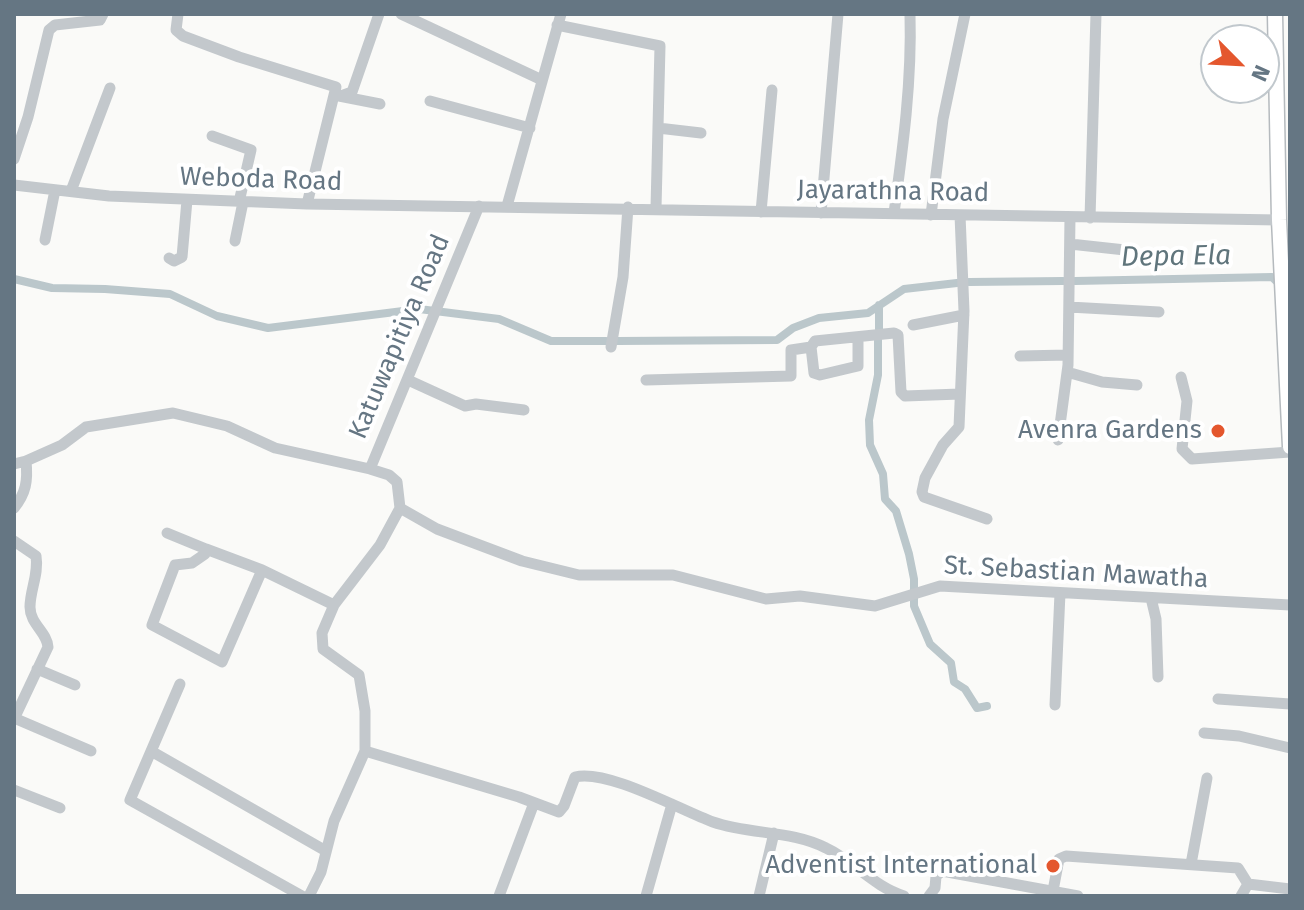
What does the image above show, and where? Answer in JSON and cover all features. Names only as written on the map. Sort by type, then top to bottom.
[{"type":"main road","points":[[1275,14],[1284,66],[1285,200],[1279,220],[1287,331],[1290,449]]},
{"type":"street","points":[[14,159],[28,117],[49,30],[55,25],[100,20],[103,14]]},
{"type":"street","points":[[178,14],[176,30],[183,36],[336,87],[337,96],[307,204]]},
{"type":"street","points":[[337,96],[352,92],[379,14]]},
{"type":"street","points":[[401,14],[542,80]]},
{"type":"street","points":[[821,213],[838,14]]},
{"type":"street","points":[[894,213],[906,125],[910,14]]},
{"type":"street","points":[[931,215],[943,119],[965,14]]},
{"type":"street","points":[[1090,218],[1096,14]]},
{"type":"street","points":[[507,206],[559,20],[660,46],[656,208]]},
{"type":"street","points":[[71,191],[110,88]]},
{"type":"street","points":[[761,212],[772,90]]},
{"type":"street","points":[[337,96],[380,104]]},
{"type":"street","points":[[430,101],[530,128]]},
{"type":"street","points":[[658,128],[701,133]]},
{"type":"street","points":[[212,136],[251,150],[235,241]]},
{"type":"street","name":"Weboda Road","points":[[14,185],[187,200],[507,206]]},
{"type":"street","points":[[45,240],[55,190]]},
{"type":"street","points":[[169,258],[174,261],[182,257],[187,200]]},
{"type":"street","name":"Katuwapitiya Road","points":[[400,508],[397,482],[389,475],[370,469],[479,206]]},
{"type":"street","name":"Jayarathna Road","points":[[507,206],[1279,220]]},
{"type":"street","points":[[611,347],[623,277],[628,207]]},
{"type":"street","points":[[960,215],[964,315],[959,427],[943,445],[925,478],[922,492],[924,497],[987,519]]},
{"type":"street","points":[[1058,440],[1068,355],[1070,217]]},
{"type":"street","points":[[1070,244],[1125,250]]},
{"type":"street","points":[[1069,307],[1159,312]]},
{"type":"street","points":[[913,325],[964,315]]},
{"type":"street","points":[[858,337],[858,366],[820,375],[814,373],[811,347],[815,341],[858,337],[898,335],[901,392],[905,396],[960,394]]},
{"type":"street","points":[[646,380],[791,376],[791,350],[811,347]]},
{"type":"street","points":[[1020,356],[1068,355]]},
{"type":"street","points":[[1067,372],[1102,382],[1137,385]]},
{"type":"street","points":[[1181,377],[1187,401],[1182,449],[1192,459],[1290,449]]},
{"type":"street","points":[[408,380],[465,406],[476,404],[524,410]]},
{"type":"street","points":[[14,508],[25,492],[28,480],[20,463],[62,445],[86,427],[173,413],[227,426],[275,448],[370,469]]},
{"type":"street","points":[[309,896],[321,872],[334,821],[365,751],[365,711],[359,675],[323,649],[324,627],[334,605],[380,545],[400,508]]},
{"type":"street","name":"St. Sebastian Mawatha","points":[[400,508],[437,529],[522,561],[579,575],[673,575],[766,599],[800,596],[875,606],[940,586],[1290,605]]},
{"type":"street","points":[[167,533],[262,570],[334,605]]},
{"type":"street","points":[[14,541],[36,556],[38,566],[30,607],[33,621],[47,638],[48,647],[14,718],[91,751]]},
{"type":"street","points":[[206,549],[205,554],[192,563],[175,565],[152,625],[222,662],[262,570]]},
{"type":"street","points":[[1055,705],[1060,593]]},
{"type":"street","points":[[1151,598],[1156,619],[1158,677]]},
{"type":"street","points":[[37,669],[75,685]]},
{"type":"street","points":[[180,684],[130,800],[302,896]]},
{"type":"street","points":[[1218,699],[1290,704]]},
{"type":"street","points":[[1204,733],[1239,736],[1290,748]]},
{"type":"street","points":[[151,751],[326,851]]},
{"type":"street","points":[[365,751],[559,812],[575,777],[602,778],[716,823],[804,838],[829,849],[899,895]]},
{"type":"street","points":[[1191,864],[1207,778]]},
{"type":"street","points":[[14,790],[60,808]]},
{"type":"street","points":[[499,896],[534,803]]},
{"type":"street","points":[[646,896],[672,804]]},
{"type":"street","points":[[759,896],[774,833]]},
{"type":"street","points":[[1052,894],[1059,859],[1066,856],[1238,868],[1248,884]]},
{"type":"street","points":[[929,896],[935,888],[936,876],[942,871],[1052,894],[1078,896]]},
{"type":"street","points":[[993,896],[995,883]]},
{"type":"street","points":[[1248,884],[1290,889]]},
{"type":"street","points":[[1241,896],[1248,884]]},
{"type":"waterway","name":"Depa Ela","points":[[1075,281],[1272,277],[1276,281]]},
{"type":"waterway","points":[[14,279],[52,288],[170,294],[217,316],[268,328],[419,309],[499,319],[551,341],[606,341]]},
{"type":"waterway","points":[[969,282],[1063,281]]},
{"type":"waterway","points":[[617,341],[777,340],[793,328],[819,318],[868,313],[904,289],[957,283]]},
{"type":"waterway","points":[[879,305],[879,329]]},
{"type":"waterway","points":[[878,340],[878,375],[869,420],[870,445],[883,474],[885,499],[896,511],[909,554],[914,579],[914,606],[930,644],[951,663],[954,682],[965,689],[977,708],[987,706]]},
{"type":"place","name":"Avenra Gardens","points":[[1218,431]]},
{"type":"place","name":"Adventist International","points":[[1053,866]]}]
